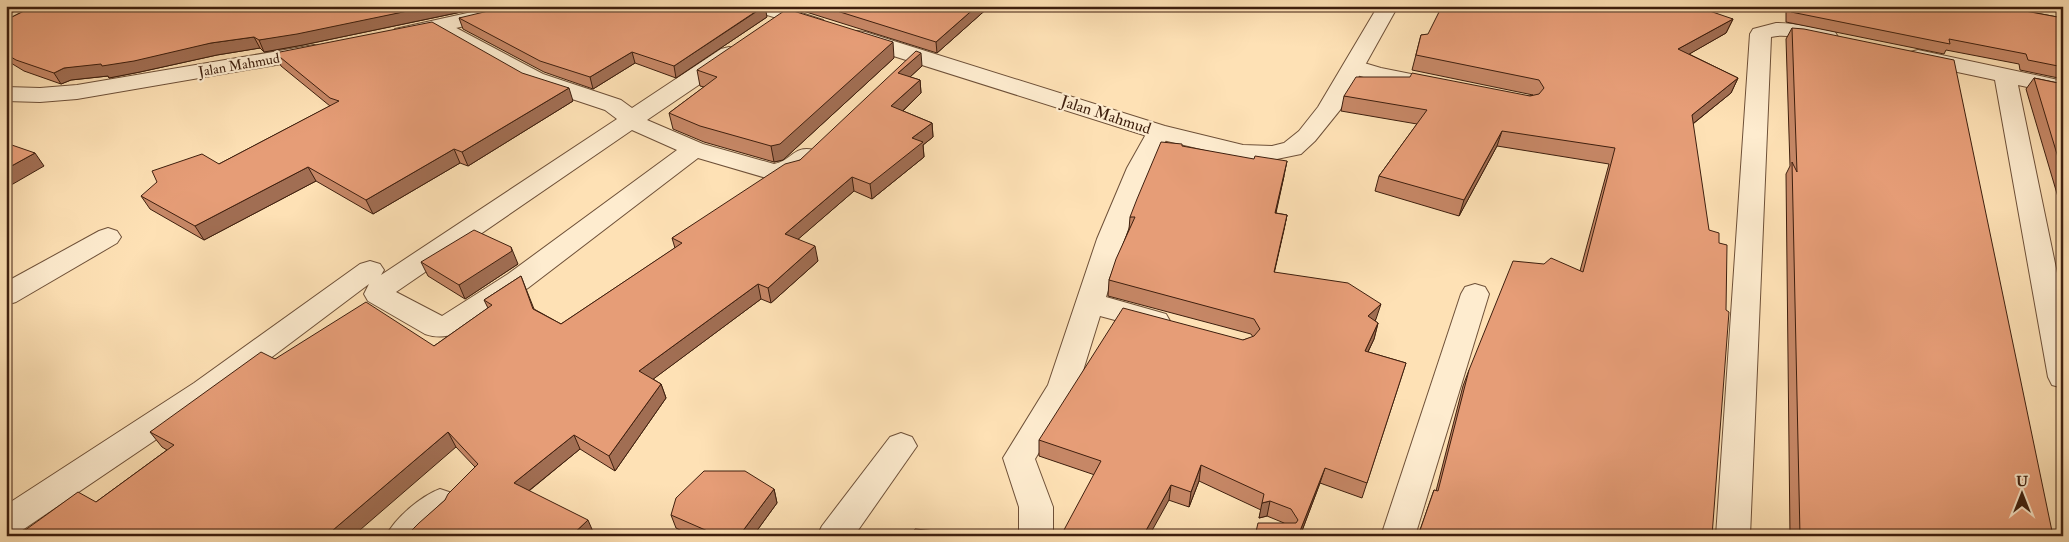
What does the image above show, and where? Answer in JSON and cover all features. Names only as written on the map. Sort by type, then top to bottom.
[{"type":"street","points":[[384,38],[528,6]]},
{"type":"street","name":"Jalan Mahmud","points":[[758,6],[1158,132],[1243,152],[1272,153],[1292,149],[1307,136],[1328,110],[1388,6]]},
{"type":"street","points":[[694,149],[518,281],[448,326],[435,327],[378,294],[381,288],[633,120],[786,15]]},
{"type":"street","points":[[440,27],[535,79],[614,105],[626,112],[641,126],[694,149],[773,172],[792,168],[821,141]]},
{"type":"street","points":[[1733,536],[1761,34],[1768,30],[1778,29],[1850,42]]},
{"type":"street","name":"Jalan Mahmud","points":[[6,94],[40,95],[77,92],[336,48]]},
{"type":"street","points":[[1898,52],[2063,88]]},
{"type":"street","points":[[892,74],[914,54]]},
{"type":"street","points":[[1354,67],[1377,74],[1457,89]]},
{"type":"street","points":[[2005,75],[2063,377]]},
{"type":"street","points":[[1036,536],[1036,507],[1019,458],[1063,387],[1114,230],[1139,168],[1158,132]]},
{"type":"street","points":[[6,295],[108,237]]},
{"type":"street","points":[[6,523],[205,391],[370,270]]},
{"type":"street","points":[[1398,536],[1475,294]]},
{"type":"street","points":[[1090,303],[1184,328]]},
{"type":"street","points":[[834,536],[901,446]]},
{"type":"street","points":[[403,536],[440,502]]},
{"type":"building","points":[[34,6],[432,6],[297,34],[259,40],[254,37],[211,43],[134,61],[102,66],[101,64],[64,68],[54,73],[16,60],[6,54],[6,20]]},
{"type":"building","points":[[509,6],[764,6],[674,66],[632,52],[590,77],[540,61],[459,18]]},
{"type":"building","points":[[821,6],[977,6],[936,42]]},
{"type":"building","points":[[1442,6],[1695,6],[1733,19],[1678,49],[1738,78],[1692,115],[1709,230],[1719,233],[1719,243],[1727,245],[1726,310],[1729,312],[1712,536],[1418,536],[1434,490],[1438,491],[1469,370],[1513,261],[1544,264],[1551,258],[1583,272],[1615,148],[1502,131],[1464,200],[1379,176],[1427,110],[1344,96],[1356,77],[1410,77],[1412,73],[1530,96],[1539,94],[1544,88],[1539,80],[1416,55],[1421,35],[1428,34]]},
{"type":"building","points":[[1791,6],[1998,6],[2063,18],[2063,67],[2028,60],[2026,54],[1949,39],[1950,44],[1791,12]]},
{"type":"building","points":[[787,9],[893,42],[780,144],[771,146],[700,126],[669,113],[717,77],[697,70]]},
{"type":"building","points":[[432,22],[522,73],[569,88],[462,152],[454,149],[366,200],[308,167],[195,226],[141,196],[157,182],[152,171],[202,154],[219,164],[339,101],[330,98],[275,53]]},
{"type":"building","points":[[1792,28],[1954,60],[2053,536],[1800,536],[1792,162],[1797,172]]},
{"type":"building","points":[[916,51],[921,53],[898,73],[920,80],[891,106],[932,123],[912,138],[923,142],[870,184],[852,177],[785,234],[815,246],[768,288],[758,284],[639,371],[661,384],[609,456],[574,435],[514,483],[588,520],[571,536],[406,536],[445,500],[448,494],[478,464],[448,432],[326,536],[17,536],[78,492],[96,502],[174,445],[150,432],[261,352],[275,359],[366,302],[434,346],[492,305],[484,300],[521,276],[533,309],[561,324],[682,243],[672,238],[785,164],[800,160]]},
{"type":"building","points":[[2034,78],[2063,84],[2063,174]]},
{"type":"building","points":[[1161,142],[1182,144],[1182,146],[1254,159],[1255,156],[1287,161],[1275,213],[1287,215],[1274,272],[1348,283],[1381,304],[1368,316],[1378,323],[1365,351],[1406,363],[1367,483],[1325,468],[1298,536],[1255,536],[1258,523],[1296,523],[1298,520],[1291,509],[1270,501],[1262,503],[1264,494],[1201,465],[1191,492],[1171,485],[1143,536],[1061,536],[1101,461],[1039,440],[1123,308],[1243,340],[1254,336],[1260,329],[1254,319],[1109,280],[1116,259],[1135,217],[1130,217]]},
{"type":"building","points":[[6,143],[35,153],[6,169]]},
{"type":"building","points":[[474,230],[511,247],[512,251],[459,285],[421,262]]},
{"type":"building","points":[[704,471],[745,471],[774,489],[739,536],[719,536],[671,515],[676,498]]},
{"type":"building","points":[[915,529],[947,532],[952,536],[911,536]]}]
